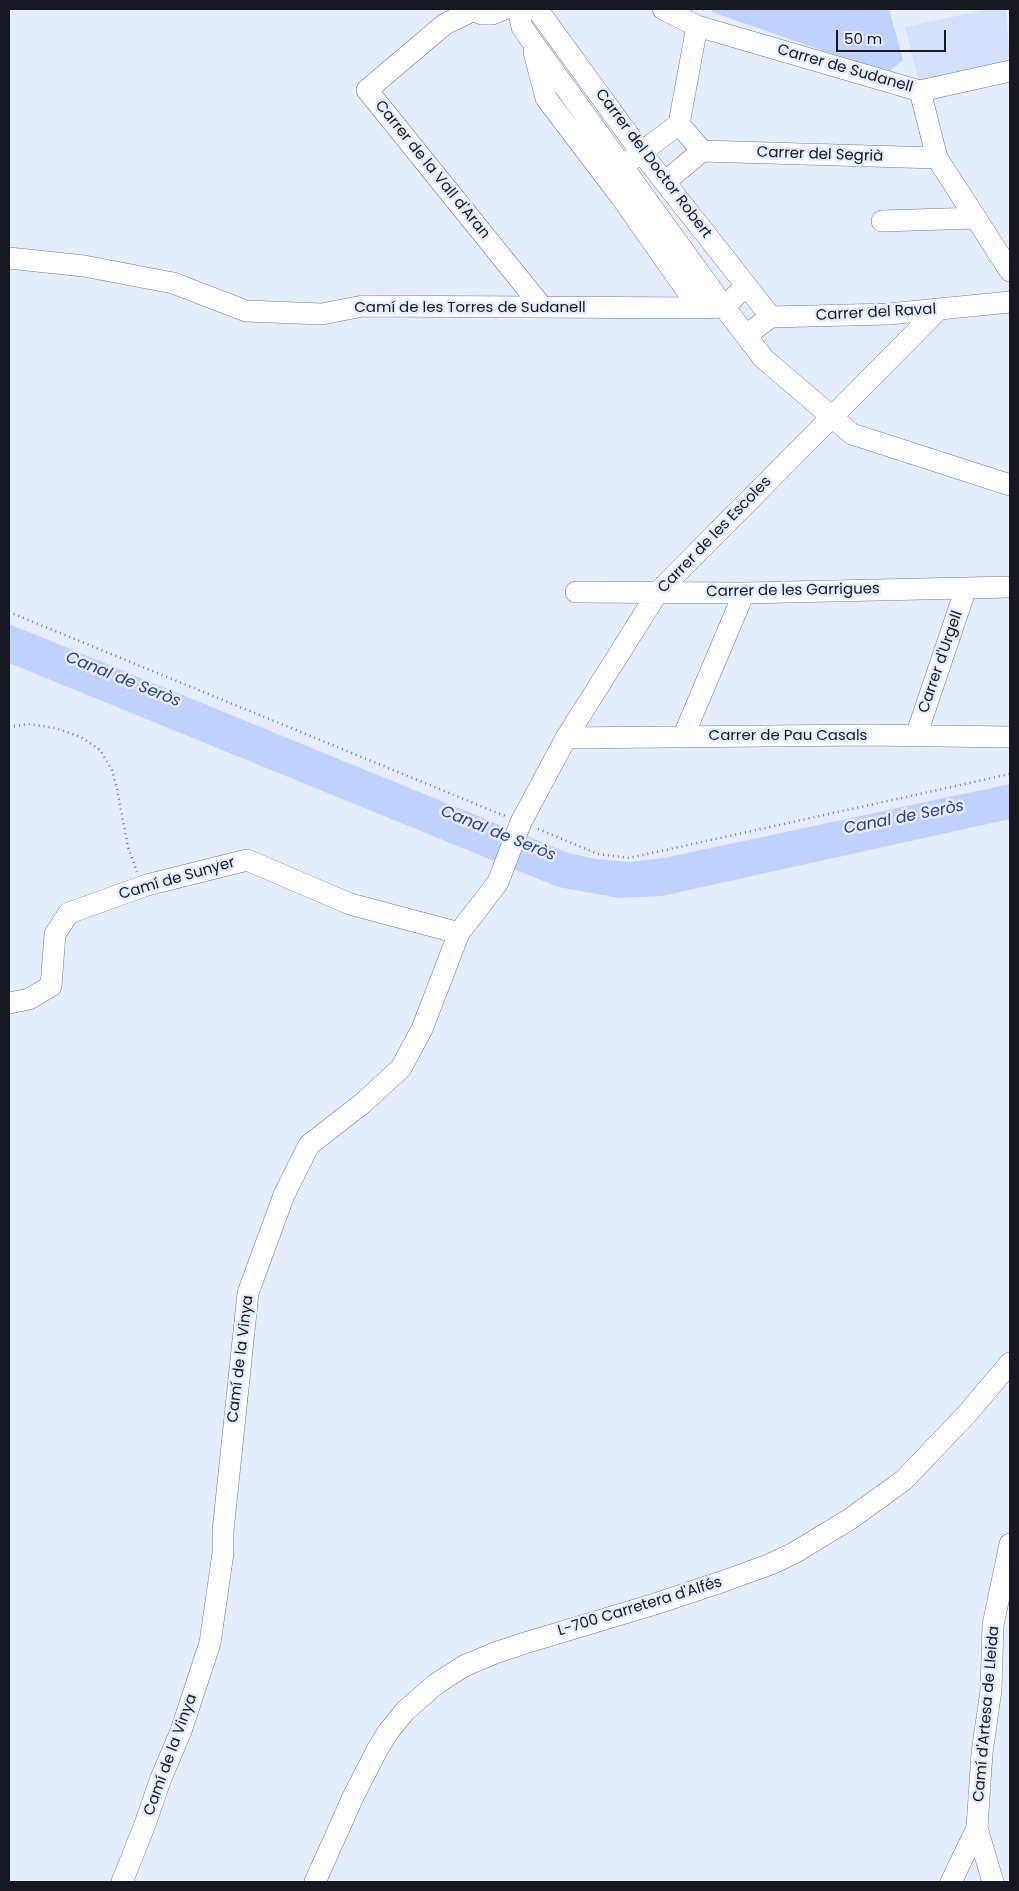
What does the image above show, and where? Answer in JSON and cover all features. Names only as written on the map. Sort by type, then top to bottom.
[{"type":"street","name":"Carrer del Doctor Robert","points":[[537,9],[653,167],[772,318]]},
{"type":"street","name":"Carrer de Sudanell","points":[[663,9],[698,26],[920,91],[937,158],[1010,271]]},
{"type":"street","points":[[472,13],[524,25]]},
{"type":"street","name":"Carrer de la Vall d'Aran","points":[[472,13],[367,90],[542,307]]},
{"type":"street","name":"Carrer del Doctor Robert","points":[[524,25],[546,98],[625,182],[763,358],[852,434],[1010,485]]},
{"type":"street","name":"Carrer del Doctor Robert","points":[[524,25],[625,182],[699,308]]},
{"type":"street","points":[[653,167],[679,124],[698,26]]},
{"type":"street","points":[[920,91],[1010,71]]},
{"type":"street","points":[[625,182],[653,167],[702,151],[679,124]]},
{"type":"street","name":"Carrer del Segrià","points":[[702,151],[937,158]]},
{"type":"street","points":[[882,220],[976,218]]},
{"type":"street","name":"Camí de les Torres de Sudanell","points":[[9,258],[84,266],[173,283],[246,311],[322,314],[363,306],[699,308]]},
{"type":"street","points":[[699,308],[724,307],[746,286]]},
{"type":"street","name":"Carrer del Raval","points":[[772,318],[889,314],[1010,302]]},
{"type":"street","name":"Carrer de les Escoles","points":[[503,870],[521,822],[566,738],[658,592],[939,309]]},
{"type":"street","points":[[746,335],[772,318]]},
{"type":"street","name":"Carrer de les Garrigues","points":[[576,592],[744,593],[1010,587]]},
{"type":"street","name":"Carrer d'Urgell","points":[[916,736],[966,588]]},
{"type":"street","points":[[683,737],[744,593]]},
{"type":"street","name":"Carrer de Pau Casals","points":[[566,738],[1010,737]]},
{"type":"street","name":"Camí de Sunyer","points":[[9,1003],[29,999],[51,986],[55,934],[69,913],[146,885],[247,860],[350,904],[459,933]]},
{"type":"street","name":"Camí de la Vinya","points":[[122,1882],[161,1778],[181,1731],[210,1643],[223,1553],[223,1531],[248,1293],[284,1194],[308,1145],[363,1103],[401,1068],[422,1030],[459,933],[498,882],[503,870]]},
{"type":"street","name":"L-700 Carretera d'Alfés","points":[[315,1882],[353,1796],[377,1750],[388,1732],[405,1711],[436,1684],[464,1666],[495,1654],[716,1584],[771,1564],[794,1553],[850,1519],[904,1480],[966,1415],[1010,1362]]},
{"type":"street","name":"Camí d'Artesa de Lleida","points":[[993,1882],[977,1828],[994,1626],[1010,1544]]},
{"type":"street","points":[[951,1882],[977,1828]]},
{"type":"path","points":[[9,612],[598,854],[629,858],[1010,774]]},
{"type":"path","points":[[9,727],[28,724],[55,728],[81,737],[100,750],[112,770],[118,789],[128,847],[134,868],[146,885]]},
{"type":"shaded area","points":[[990,9],[1006,9],[1009,56],[1003,62],[919,82],[905,27]]},
{"type":"water","points":[[712,9],[889,9],[903,60],[887,73],[712,12]]},
{"type":"water","name":"Canal de Seròs","points":[[9,624],[568,853],[596,859],[630,862],[664,858],[1010,784],[1010,819],[662,896],[619,898],[558,887],[9,663]]}]
